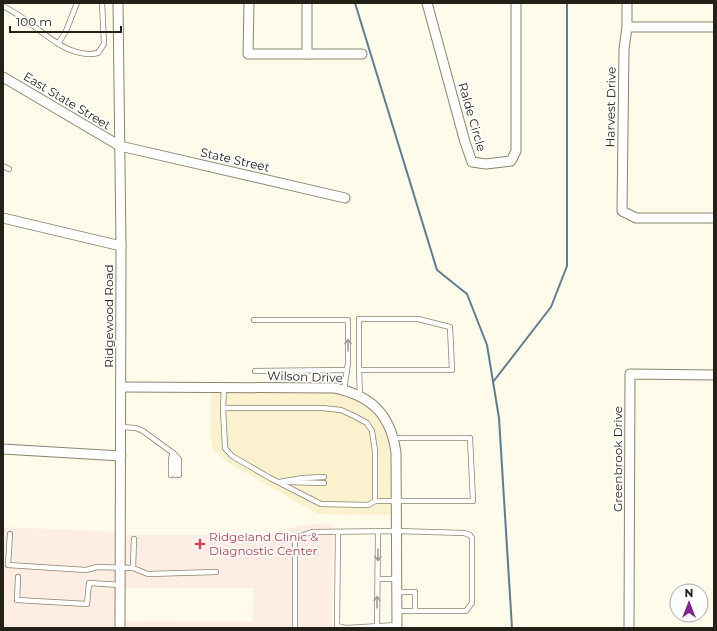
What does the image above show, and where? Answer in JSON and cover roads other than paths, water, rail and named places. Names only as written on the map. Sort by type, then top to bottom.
[{"type":"street","name":"Ridgewood Road","points":[[118,3],[121,246],[120,628]]},
{"type":"street","points":[[249,3],[248,54],[362,54]]},
{"type":"street","points":[[307,3],[307,54]]},
{"type":"street","name":"Ralde Circle","points":[[428,3],[472,162],[486,164],[511,161],[516,151],[516,3]]},
{"type":"street","name":"Harvest Drive","points":[[627,3],[627,27],[624,49],[622,211],[636,218],[714,218]]},
{"type":"street","points":[[627,27],[714,27]]},
{"type":"street","name":"East State Street","points":[[4,79],[120,146]]},
{"type":"street","name":"State Street","points":[[120,146],[345,198]]},
{"type":"street","points":[[3,218],[121,246]]},
{"type":"street","name":"Greenbrook Drive","points":[[629,628],[630,374],[714,375]]},
{"type":"street","name":"Wilson Drive","points":[[121,387],[320,388],[344,390],[360,396],[378,409],[387,421],[394,438],[396,453],[397,627]]},
{"type":"street","points":[[3,449],[121,456]]},
{"type":"lane","points":[[58,44],[66,32],[77,3]]},
{"type":"lane","points":[[3,6],[24,19],[58,44],[81,53],[92,54],[98,53],[104,44],[102,3]]},
{"type":"lane","points":[[3,166],[10,169]]},
{"type":"lane","points":[[359,370],[452,370],[450,326],[418,319],[359,319],[359,370],[360,396]]},
{"type":"lane","points":[[254,320],[348,320],[348,363],[344,390]]},
{"type":"lane","points":[[254,371],[347,370]]},
{"type":"lane","points":[[224,387],[225,448],[232,456],[320,504],[368,505],[375,501],[473,501],[470,438],[394,438]]},
{"type":"lane","points":[[224,408],[322,408],[341,410],[367,423],[372,431],[375,451],[375,501]]},
{"type":"lane","points":[[121,427],[136,428],[173,452],[179,459],[175,475],[171,459],[173,452]]},
{"type":"lane","points":[[279,482],[324,480]]},
{"type":"lane","points":[[295,628],[295,538],[312,532],[397,531],[464,533],[470,535],[472,538],[472,603],[466,611],[397,611]]},
{"type":"lane","points":[[338,532],[337,626],[346,628],[377,626],[397,627]]},
{"type":"lane","points":[[377,626],[378,532]]},
{"type":"lane","points":[[10,534],[8,565],[86,570],[97,567],[133,568],[148,574],[216,572]]},
{"type":"lane","points":[[133,568],[134,539]]},
{"type":"lane","points":[[18,577],[17,600],[87,604],[88,583],[120,585]]},
{"type":"lane","points":[[378,579],[397,579]]},
{"type":"lane","points":[[397,592],[415,592],[415,611]]},
{"type":"waterway","points":[[355,3],[437,270],[467,294],[487,345],[499,418],[512,628]]},
{"type":"waterway","points":[[493,382],[551,307],[567,266],[567,3]]},
{"type":"place","name":"Ridgeland Clinic & Diagnostic Center","points":[[200,544]]}]
